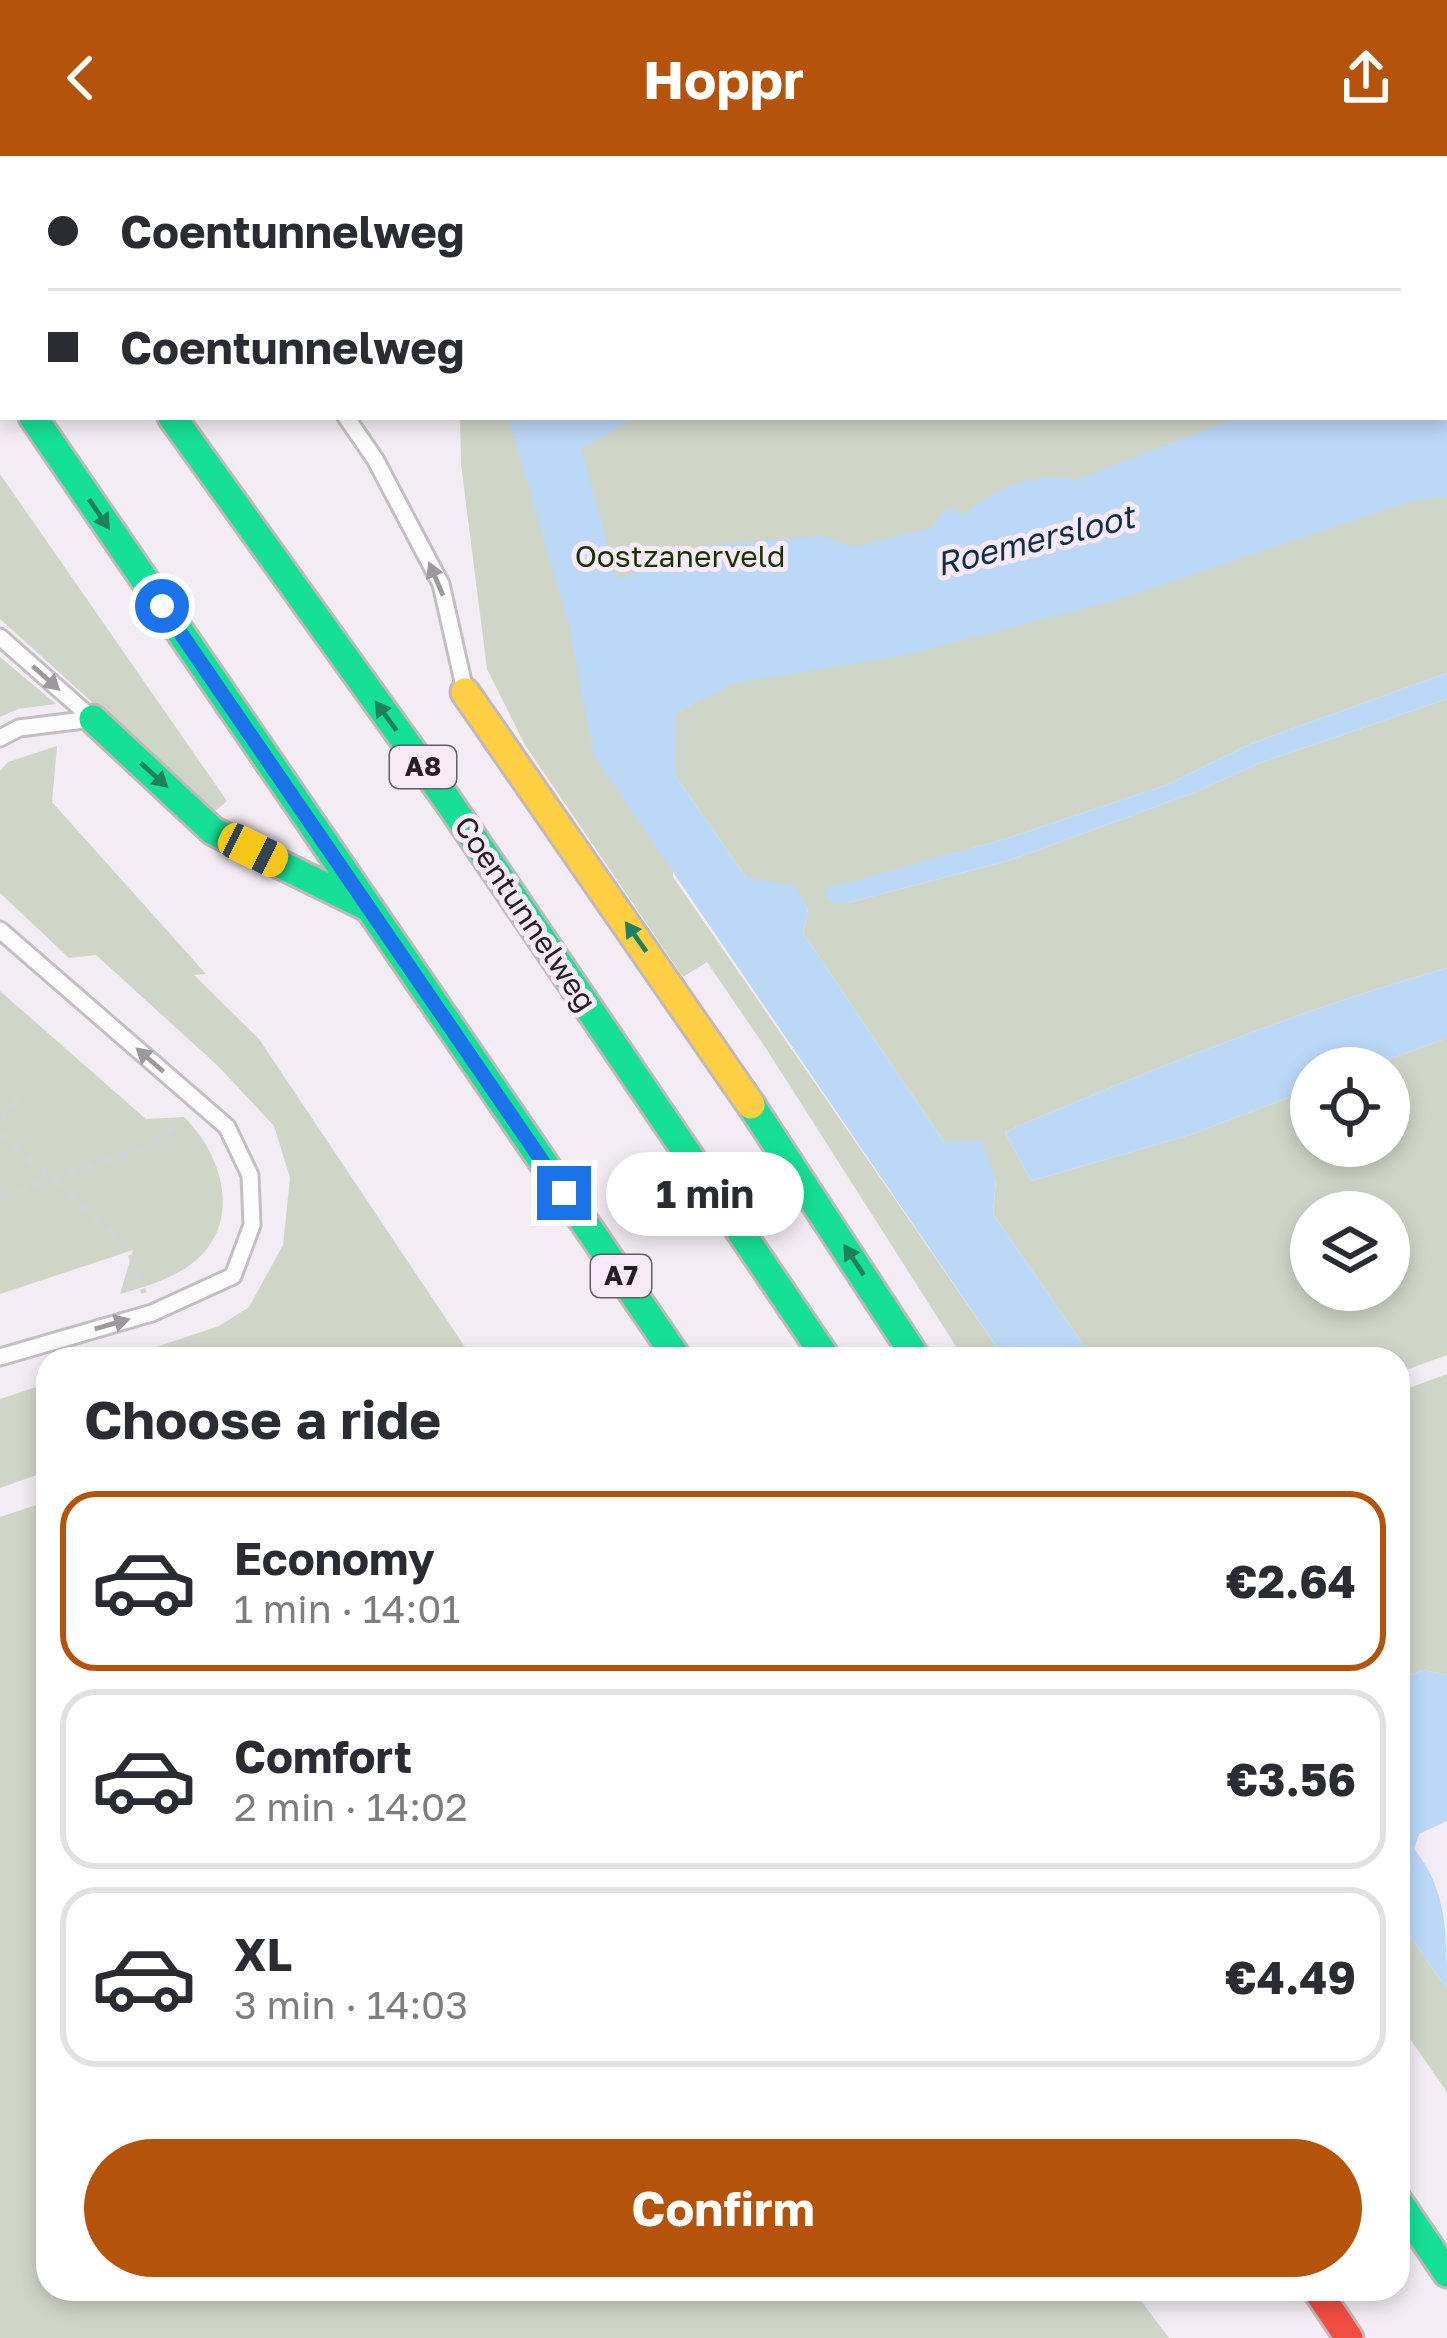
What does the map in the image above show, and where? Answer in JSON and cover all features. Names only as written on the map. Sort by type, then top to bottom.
[{"type":"highway","name":"A7","points":[[34,420],[670,1347]]},
{"type":"highway","name":"Coentunnelweg","points":[[174,420],[448,801],[819,1347]]},
{"type":"highway","name":"A8","points":[[465,692],[795,1169],[909,1347]]},
{"type":"highway","points":[[93,719],[214,831],[370,909]]},
{"type":"highway","points":[[1410,2219],[1447,2273]]},
{"type":"highway","points":[[1324,2301],[1349,2338]]},
{"type":"lane","name":"A8","points":[[348,420],[375,459],[441,584],[465,692]]},
{"type":"lane","points":[[0,637],[93,719]]},
{"type":"lane","points":[[0,738],[19,728],[93,719]]},
{"type":"lane","points":[[0,930],[227,1127],[250,1175],[252,1225],[233,1276],[152,1313],[0,1357]]},
{"type":"path","points":[[0,1120],[21,1096]]},
{"type":"path","points":[[0,1196],[146,1148],[204,1107]]},
{"type":"path","points":[[0,1133],[128,1246],[152,1313]]},
{"type":"green space","points":[[460,420],[1447,420],[1447,673],[1250,744],[1169,784],[1008,838],[825,890],[847,903],[1011,860],[1193,793],[1260,763],[1447,699],[1447,968],[1224,1043],[1005,1132],[1031,1181],[1193,1134],[1290,1097],[1290,1167],[1410,1167],[1410,1052],[1447,1038],[1447,1355],[1410,1369],[1410,1347],[1085,1347],[993,1214],[996,1180],[944,1142],[803,933],[808,909],[746,877],[676,777],[676,713],[716,692],[665,712],[673,877],[997,1347],[956,1347],[707,962],[683,977],[525,745],[487,669],[461,464]]},
{"type":"green space","points":[[0,474],[227,801],[214,812],[0,619]]},
{"type":"green space","points":[[0,657],[56,704],[18,709],[0,717]]},
{"type":"green space","points":[[57,746],[52,802],[206,974],[194,975],[259,1039],[465,1347],[156,1347],[219,1326],[249,1307],[283,1245],[290,1178],[274,1126],[218,1066],[96,955],[69,958],[0,893],[0,771],[8,762]]},
{"type":"green space","points":[[0,991],[146,1119],[184,1117],[198,1133],[218,1171],[222,1212],[207,1249],[190,1265],[156,1283],[120,1294],[133,1250],[0,1294]]},
{"type":"green space","points":[[1447,1374],[1447,1675],[1424,1670],[1410,1675],[1410,1388]]},
{"type":"green space","points":[[36,1387],[36,1475],[0,1488],[0,1399]]},
{"type":"green space","points":[[36,1505],[36,2301],[1141,2301],[1169,2338],[0,2338],[0,1517]]},
{"type":"green space","points":[[1410,1936],[1447,1989],[1447,2092],[1410,2039]]},
{"type":"water","name":"Oostzanerveld","points":[[509,420],[632,420],[581,449],[617,579],[706,545],[823,536],[853,547],[932,528],[946,508],[965,514],[1017,484],[1046,477],[1076,480],[1231,420],[1447,420],[1447,497],[1412,501],[1117,600],[905,655],[736,683],[676,713],[676,777],[746,877],[796,887],[808,909],[803,933],[944,1142],[982,1141],[996,1180],[993,1214],[1085,1347],[997,1347],[594,756],[569,625]]},
{"type":"water","points":[[1447,673],[1447,699],[1260,763],[1193,793],[1011,860],[847,903],[833,903],[825,897],[825,889],[1008,838],[1169,784],[1250,744]]},
{"type":"water","points":[[1447,968],[1447,1038],[1410,1052],[1410,1047],[1290,1047],[1290,1097],[1193,1134],[1031,1181],[1005,1132],[1224,1043]]},
{"type":"water","points":[[1424,1670],[1447,1675],[1447,1821],[1419,1834],[1414,1849],[1439,1896],[1447,1989],[1410,1936],[1410,1675]]},
{"type":"traffic: fast","points":[[35,420],[670,1347]]},
{"type":"traffic: fast","points":[[174,420],[448,801],[819,1347]]},
{"type":"traffic: fast","points":[[93,719],[213,831],[365,906]]},
{"type":"traffic: fast","points":[[751,1105],[909,1347]]},
{"type":"traffic: fast","points":[[1410,2219],[1447,2273]]},
{"type":"traffic: slow","points":[[465,692],[751,1105]]},
{"type":"traffic: jam","points":[[1324,2301],[1349,2338]]},
{"type":"route","points":[[162,606],[564,1193]]},
{"type":"water label","name":"Roemersloot","points":[[1035,540]]}]
